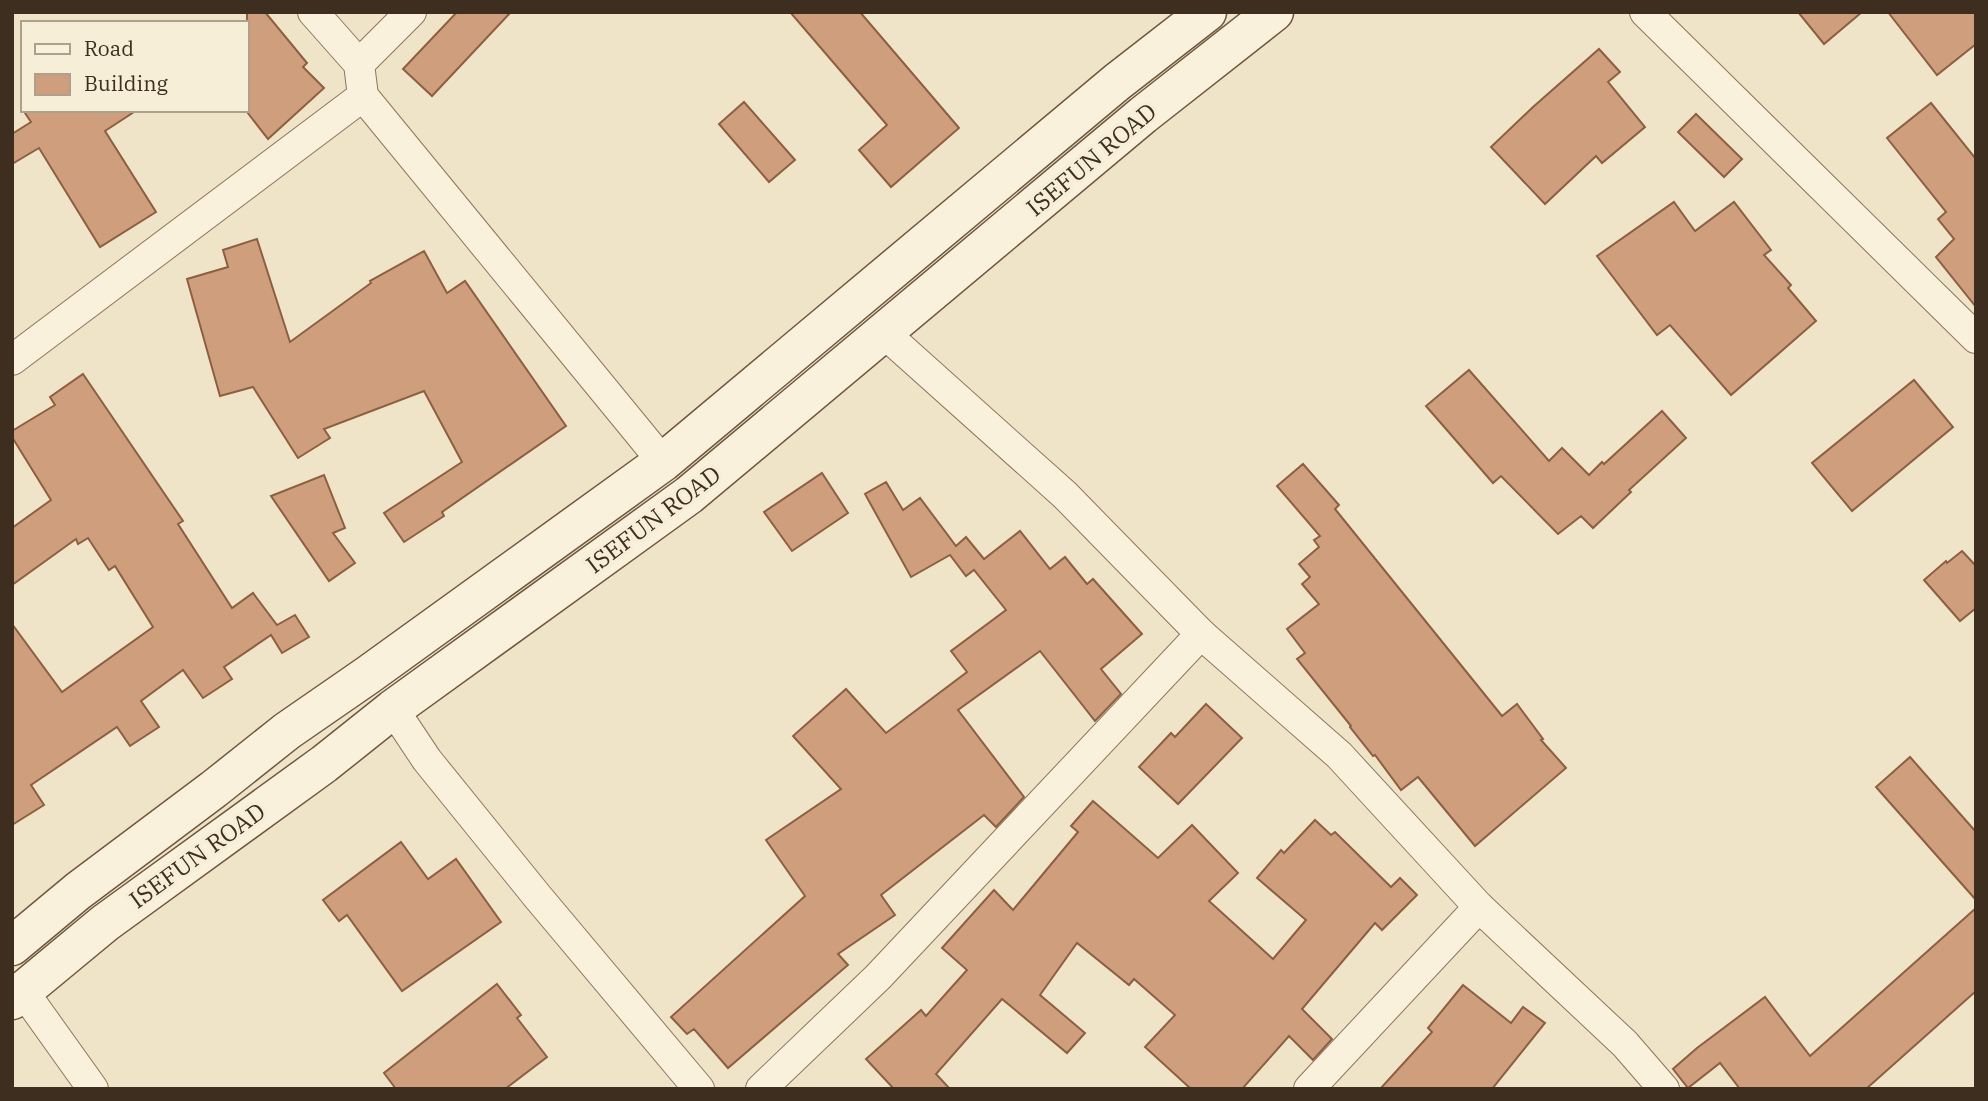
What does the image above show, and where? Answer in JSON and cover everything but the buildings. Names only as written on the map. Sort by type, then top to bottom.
[{"type":"street","points":[[313,12],[359,64],[363,96],[663,461]]},
{"type":"street","points":[[359,64],[411,12]]},
{"type":"street","name":"ISEFUN ROAD","points":[[12,946],[78,891],[287,731],[663,461],[1107,90],[1206,12]]},
{"type":"street","name":"ISEFUN ROAD","points":[[18,996],[105,923],[689,495],[1143,115],[1275,12]]},
{"type":"street","points":[[1645,12],[1976,338]]},
{"type":"street","points":[[12,360],[363,96]]},
{"type":"street","points":[[883,332],[1065,495],[1201,634],[1339,755],[1479,907],[1625,1044],[1664,1089]]},
{"type":"street","points":[[761,1089],[878,977],[1201,634]]},
{"type":"street","points":[[394,709],[427,760],[699,1089]]},
{"type":"street","points":[[1309,1089],[1479,907]]},
{"type":"street","points":[[18,996],[93,1089]]}]
